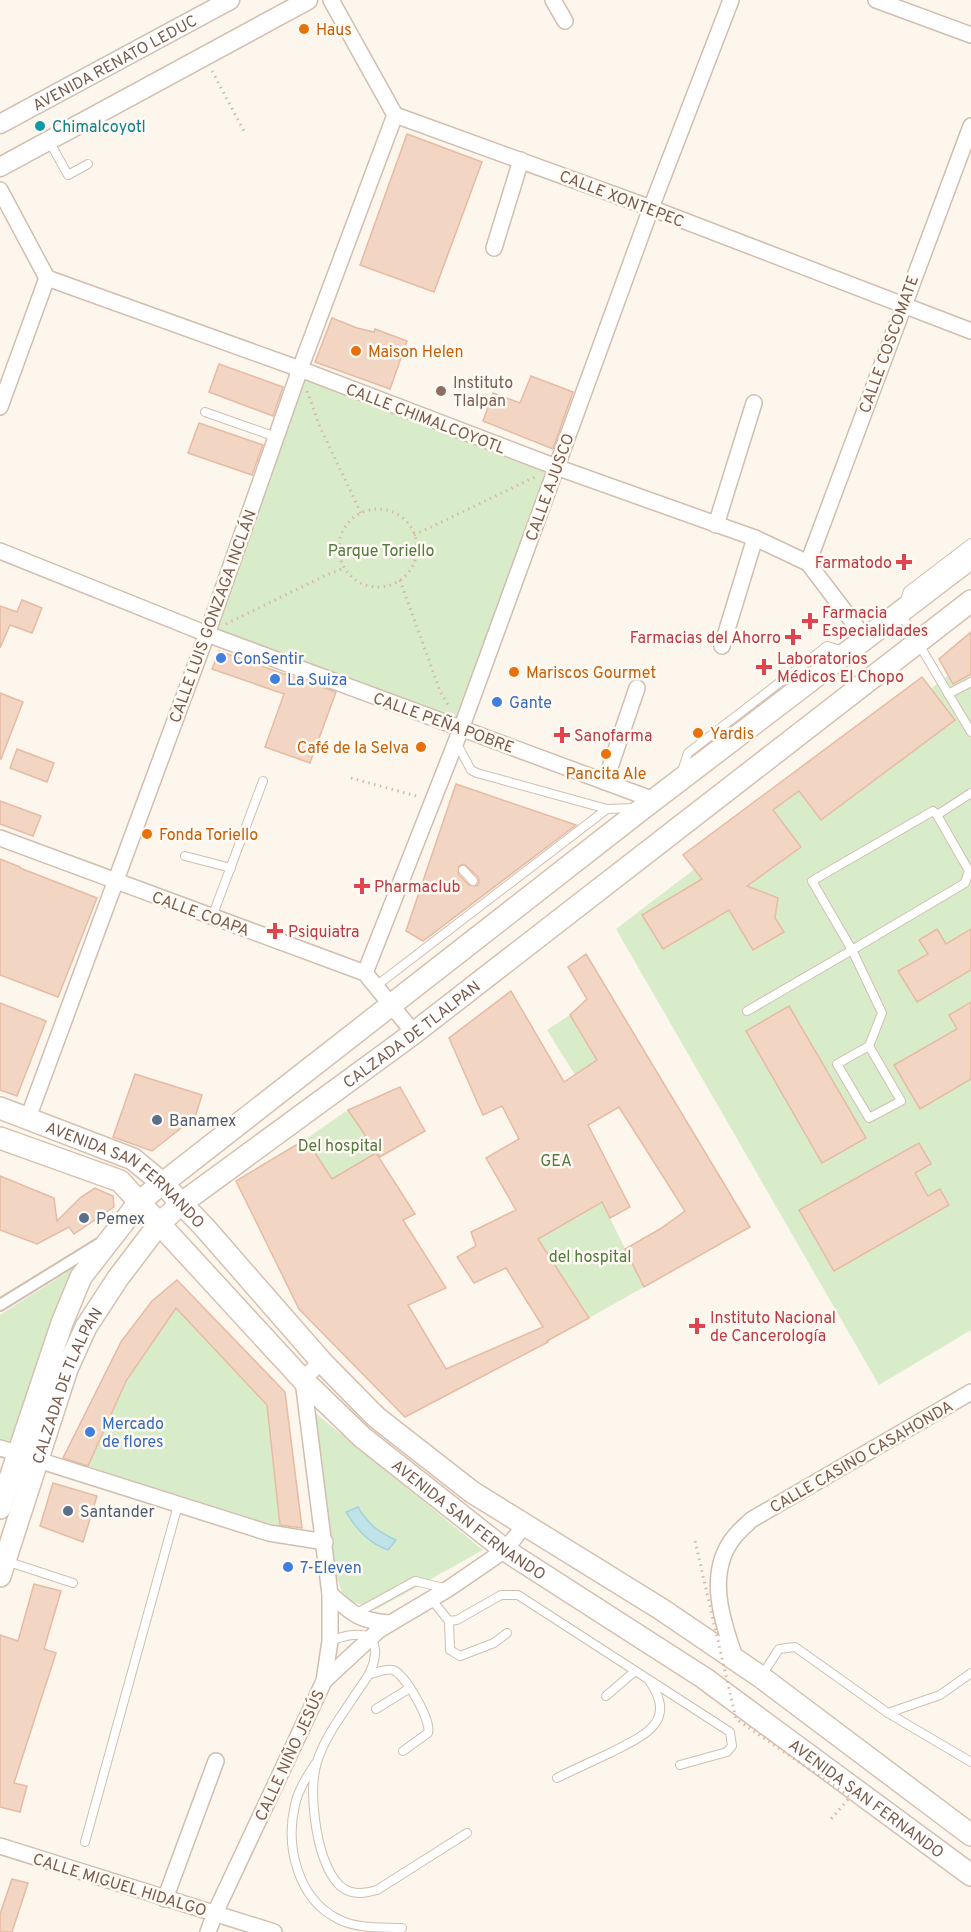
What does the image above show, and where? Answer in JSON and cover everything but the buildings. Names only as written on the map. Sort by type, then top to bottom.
[{"type":"main road","name":"CALZADA DE TLALPAN","points":[[0,1508],[62,1323],[81,1277],[140,1201],[846,651],[971,558]]},
{"type":"main road","name":"CALZADA DE TLALPAN","points":[[2,1568],[18,1454],[67,1369],[86,1327],[118,1278],[159,1224],[182,1203],[414,1033],[971,601]]},
{"type":"main road","name":"AVENIDA SAN FERNANDO","points":[[0,1108],[133,1159],[182,1203],[321,1361],[376,1417],[472,1492],[661,1609],[761,1677],[971,1834]]},
{"type":"main road","name":"AVENIDA SAN FERNANDO","points":[[0,1137],[120,1181],[303,1380],[362,1437],[505,1550],[704,1678],[971,1875]]},
{"type":"main road","points":[[545,1575],[553,1574],[561,1565],[561,1556],[556,1545]]},
{"type":"main road","points":[[806,1754],[837,1732]]},
{"type":"street","name":"AVENIDA RENATO LEDUC","points":[[0,124],[230,0]]},
{"type":"street","points":[[0,167],[308,0]]},
{"type":"street","points":[[331,0],[395,115]]},
{"type":"street","points":[[553,0],[565,21]]},
{"type":"street","name":"CALLE AJUSCO","points":[[365,973],[458,735],[651,208],[730,0]]},
{"type":"street","points":[[876,0],[971,35]]},
{"type":"street","name":"CALLE XONTEPEC","points":[[395,115],[651,208],[971,331]]},
{"type":"street","name":"CALLE LUIS GONZAGA INCLÁN","points":[[28,1118],[207,634],[300,369],[395,115]]},
{"type":"street","name":"CALLE COSCOMATE","points":[[808,563],[971,126]]},
{"type":"street","points":[[494,249],[521,160]]},
{"type":"street","points":[[0,190],[47,278],[0,407]]},
{"type":"street","name":"CALLE CHIMALCOYOTL","points":[[47,278],[300,369],[556,467],[755,538],[808,563],[865,638]]},
{"type":"street","points":[[716,525],[754,403]]},
{"type":"street","points":[[722,646],[755,538]]},
{"type":"street","name":"CALLE PEÑA POBRE","points":[[0,551],[458,735],[605,782],[648,805]]},
{"type":"street","points":[[605,782],[637,688]]},
{"type":"street","name":"CALLE COAPA","points":[[0,838],[365,973],[414,1033]]},
{"type":"street","points":[[0,1305],[112,1236]]},
{"type":"street","points":[[303,1380],[321,1361]]},
{"type":"street","name":"CALLE NIÑO JESÚS","points":[[208,1932],[324,1681],[330,1641],[330,1594],[303,1380]]},
{"type":"street","name":"CALLE CASINO CASAHONDA","points":[[736,1660],[722,1620],[717,1581],[723,1557],[734,1537],[752,1520],[971,1392]]},
{"type":"street","points":[[18,1454],[269,1533],[325,1542]]},
{"type":"street","points":[[324,1681],[388,1623],[448,1589],[505,1550],[524,1526]]},
{"type":"street","points":[[330,1594],[354,1615],[366,1621],[388,1623]]},
{"type":"street","points":[[165,1899],[216,1761]]},
{"type":"street","name":"CALLE MIGUEL HIDALGO","points":[[0,1846],[274,1932]]},
{"type":"lane","points":[[49,141],[68,175],[88,164]]},
{"type":"lane","points":[[205,412],[276,437]]},
{"type":"lane","points":[[971,543],[908,591],[900,613],[971,732]]},
{"type":"lane","points":[[948,694],[971,682]]},
{"type":"lane","points":[[458,735],[471,770],[477,773],[607,808],[648,805]]},
{"type":"lane","points":[[212,917],[263,781]]},
{"type":"lane","points":[[937,814],[971,793]]},
{"type":"lane","points":[[376,986],[607,808]]},
{"type":"lane","points":[[747,1011],[852,950],[964,883],[969,871],[937,814],[933,811],[812,881],[852,950],[882,1013],[869,1046],[837,1064],[869,1118],[900,1101],[869,1046]]},
{"type":"lane","points":[[185,856],[231,868]]},
{"type":"lane","points":[[463,870],[473,881]]},
{"type":"lane","points":[[86,1842],[178,1505]]},
{"type":"lane","points":[[2,1568],[73,1583]]},
{"type":"lane","points":[[354,1615],[415,1581],[448,1589]]},
{"type":"lane","points":[[449,1621],[457,1620],[501,1594],[518,1594],[727,1729],[732,1739],[732,1746],[727,1752],[680,1764]]},
{"type":"lane","points":[[431,1599],[449,1621],[450,1650],[460,1656],[494,1643],[507,1633]]},
{"type":"lane","points":[[330,1641],[358,1634],[371,1637],[376,1651],[370,1674],[342,1715],[298,1793],[294,1807],[292,1836],[300,1878],[310,1896],[323,1910],[340,1920],[361,1926],[402,1928]]},
{"type":"lane","points":[[761,1677],[779,1649],[795,1647],[888,1713],[971,1762]]},
{"type":"lane","points":[[370,1674],[396,1671],[410,1688],[429,1723],[430,1730],[423,1739],[403,1752]]},
{"type":"lane","points":[[606,1696],[635,1671]]},
{"type":"lane","points":[[888,1713],[940,1695],[971,1673]]},
{"type":"lane","points":[[557,1778],[644,1736],[656,1724],[661,1714],[660,1702],[656,1690],[648,1679]]},
{"type":"lane","points":[[376,1709],[410,1688]]},
{"type":"lane","points":[[316,1763],[313,1793],[318,1834],[329,1870],[337,1884],[351,1892],[363,1894],[377,1890],[467,1833]]},
{"type":"path","points":[[205,56],[245,133]]},
{"type":"path","points":[[300,369],[320,427],[361,513]]},
{"type":"path","points":[[414,535],[556,467]]},
{"type":"path","points":[[373,510],[392,513],[408,524],[414,535],[417,547],[415,560],[400,580],[376,587],[358,581],[344,568],[339,549],[342,531],[350,520],[361,513],[373,510]]},
{"type":"path","points":[[207,634],[344,568]]},
{"type":"path","points":[[400,580],[458,735]]},
{"type":"path","points":[[351,778],[433,800]]},
{"type":"path","points":[[695,1541],[736,1719],[850,1797],[831,1819]]},
{"type":"green space","name":"Parque Toriello","points":[[300,369],[556,467],[461,729],[207,634]]},
{"type":"green space","points":[[971,658],[971,1330],[879,1385],[616,929]]},
{"type":"green space","points":[[570,1015],[597,1060],[575,1075],[547,1030]]},
{"type":"green space","name":"Del hospital","points":[[348,1110],[376,1153],[332,1179],[306,1139]]},
{"type":"green space","name":"del hospital","points":[[602,1202],[644,1287],[589,1318],[538,1239]]},
{"type":"green space","points":[[77,1266],[15,1447],[0,1441],[0,1315]]},
{"type":"green space","points":[[176,1308],[267,1405],[280,1527],[88,1467],[126,1381]]},
{"type":"green space","points":[[314,1412],[483,1550],[377,1609],[345,1600],[334,1570]]},
{"type":"water","points":[[358,1507],[374,1527],[396,1540],[388,1550],[375,1544],[364,1535],[346,1512]]},
{"type":"place","name":"Haus","points":[[304,29]]},
{"type":"place","name":"Chimalcoyotl","points":[[40,126]]},
{"type":"place","name":"Maison Helen","points":[[356,351]]},
{"type":"place","name":"Instituto Tlalpan","points":[[441,391]]},
{"type":"place","name":"Farmatodo","points":[[904,562]]},
{"type":"place","name":"Farmacia Especialidades","points":[[810,621]]},
{"type":"place","name":"Farmacias del Ahorro","points":[[793,637]]},
{"type":"place","name":"ConSentir","points":[[221,658]]},
{"type":"place","name":"Laboratorios Médicos El Chopo","points":[[764,667]]},
{"type":"place","name":"Mariscos Gourmet","points":[[514,672]]},
{"type":"place","name":"La Suiza","points":[[275,679]]},
{"type":"place","name":"Gante","points":[[497,702]]},
{"type":"place","name":"Yardis","points":[[698,733]]},
{"type":"place","name":"Sanofarma","points":[[562,735]]},
{"type":"place","name":"Café de la Selva","points":[[421,747]]},
{"type":"place","name":"Pancita Ale","points":[[606,754]]},
{"type":"place","name":"Fonda Toriello","points":[[147,834]]},
{"type":"place","name":"Pharmaclub","points":[[362,886]]},
{"type":"place","name":"Psiquiatra","points":[[275,931]]},
{"type":"place","name":"Banamex","points":[[157,1120]]},
{"type":"place","name":"Pemex","points":[[84,1218]]},
{"type":"place","name":"Instituto Nacional de Cancerología","points":[[697,1326]]},
{"type":"place","name":"Mercado de flores","points":[[90,1432]]},
{"type":"place","name":"Santander","points":[[68,1511]]},
{"type":"place","name":"7-Eleven","points":[[288,1567]]},
{"type":"park label","name":"GEA","points":[[556,1160]]}]
